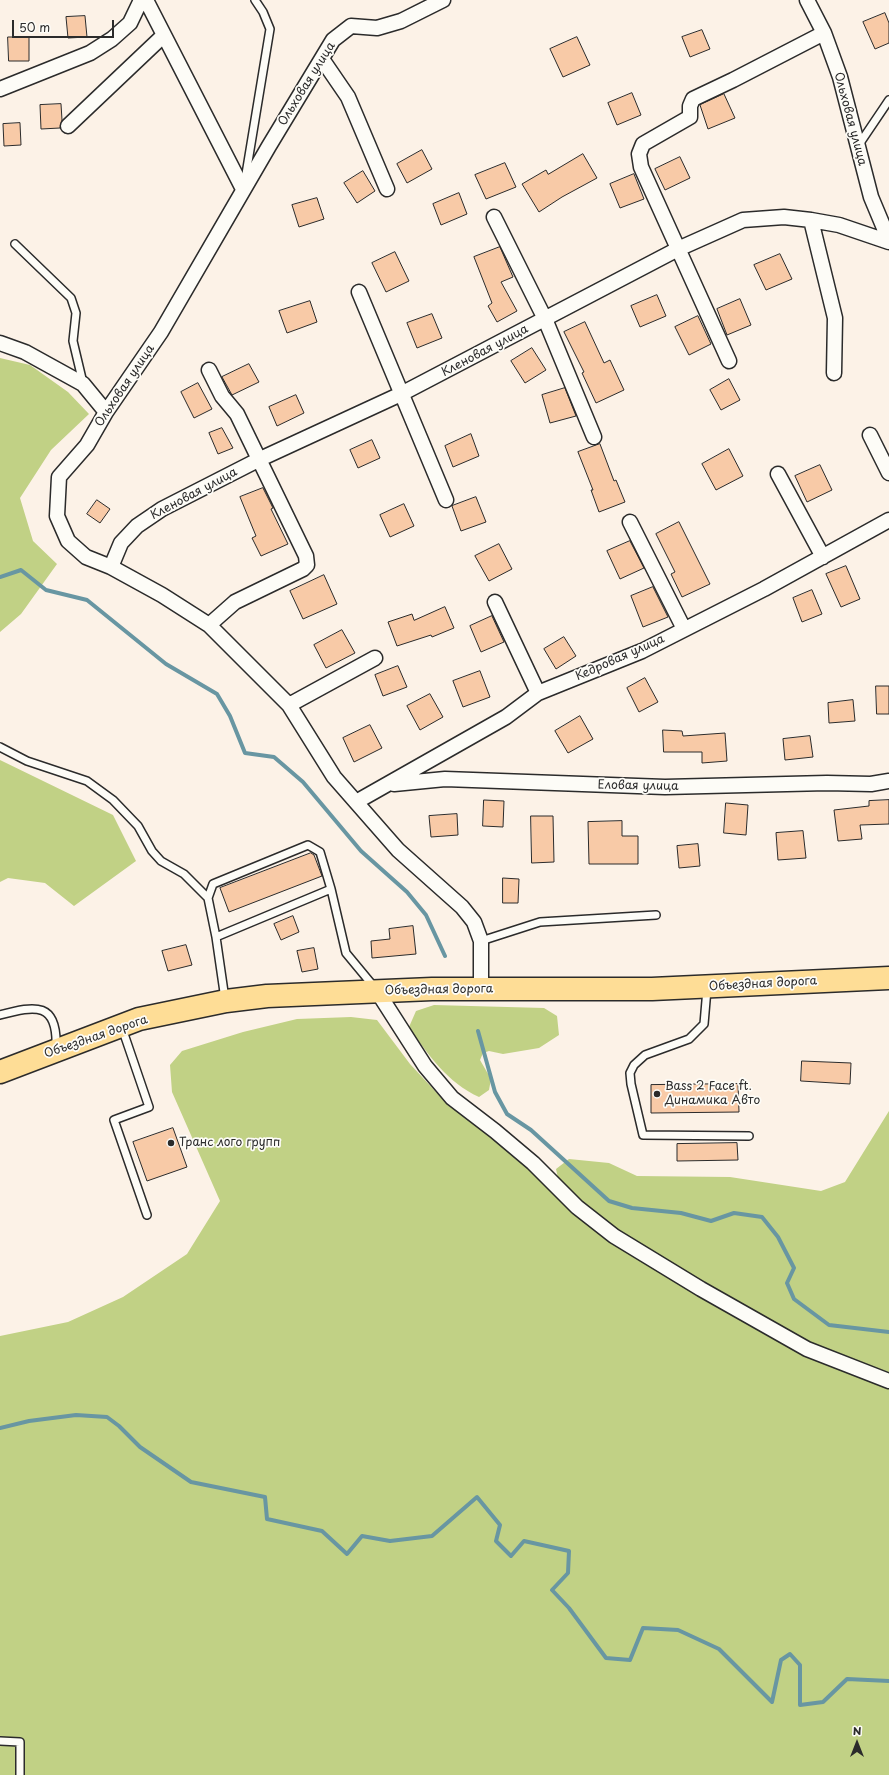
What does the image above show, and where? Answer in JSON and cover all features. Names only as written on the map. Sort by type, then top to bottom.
[{"type":"main road","name":"Объездная дорога","points":[[0,1072],[139,1019],[226,1001],[267,996],[481,989],[652,989],[889,978]]},
{"type":"street","points":[[0,89],[90,53],[112,39],[130,23],[141,0]]},
{"type":"street","points":[[146,0],[243,190]]},
{"type":"street","name":"Ольховая улица","points":[[443,0],[401,21],[377,28],[351,26],[333,40],[243,190],[161,332],[128,383],[106,412],[87,445],[59,477],[57,516],[68,541],[86,557],[111,567],[162,595],[209,625],[289,705],[334,777],[398,850],[462,907],[474,922],[481,942],[481,989]]},
{"type":"street","name":"Ольховая улица","points":[[807,0],[824,33],[840,76],[871,197],[889,241]]},
{"type":"street","points":[[729,361],[641,166],[639,154],[643,144],[690,117],[690,106],[693,99],[824,33]]},
{"type":"street","points":[[68,126],[164,35]]},
{"type":"street","points":[[322,59],[348,97],[387,189]]},
{"type":"street","points":[[494,217],[545,319],[594,437]]},
{"type":"street","name":"Кленовая улица","points":[[111,567],[121,543],[137,526],[162,509],[258,460],[401,394],[678,250],[743,220],[784,217],[811,220],[839,225],[889,241]]},
{"type":"street","points":[[811,220],[836,318],[834,373]]},
{"type":"street","points":[[359,292],[446,500]]},
{"type":"street","points":[[0,342],[25,352],[83,384],[106,412]]},
{"type":"street","points":[[209,370],[222,396],[237,414],[258,460],[306,556],[307,565],[303,569],[235,602],[209,625]]},
{"type":"street","points":[[870,435],[889,473]]},
{"type":"street","points":[[778,474],[823,557]]},
{"type":"street","name":"Кедровая улица","points":[[356,802],[506,717],[538,693],[642,651],[823,557],[889,520]]},
{"type":"street","points":[[630,522],[684,629]]},
{"type":"street","points":[[495,602],[538,693]]},
{"type":"street","points":[[289,705],[375,658]]},
{"type":"street","name":"Еловая улица","points":[[388,784],[444,779],[665,787],[827,783],[871,784],[889,781]]},
{"type":"street","points":[[377,992],[425,1066],[452,1098],[533,1163],[576,1207],[614,1236],[701,1289],[801,1346],[889,1381]]},
{"type":"lane","points":[[243,190],[270,30],[263,12],[255,0]]},
{"type":"lane","points":[[858,146],[889,100]]},
{"type":"lane","points":[[15,244],[71,298],[76,313],[73,341],[83,384]]},
{"type":"lane","points":[[0,747],[27,761],[87,781],[113,800],[138,826],[152,851],[162,861],[184,874],[208,898]]},
{"type":"lane","points":[[226,1001],[208,898],[212,884],[308,845],[320,852],[331,889],[346,953],[377,992]]},
{"type":"lane","points":[[216,937],[331,889]]},
{"type":"lane","points":[[481,942],[540,922],[656,915]]},
{"type":"lane","points":[[707,986],[704,1024],[689,1039],[645,1055],[634,1065],[630,1073],[630,1084],[643,1135],[749,1136]]},
{"type":"lane","points":[[0,1015],[29,1008],[39,1008],[48,1015],[55,1024],[56,1051]]},
{"type":"lane","points":[[121,1026],[149,1107],[114,1120],[147,1215]]},
{"type":"lane","points":[[0,1742],[20,1742],[20,1775]]},
{"type":"green space","points":[[0,358],[30,365],[68,392],[89,414],[51,450],[20,498],[33,541],[57,564],[21,614],[0,632]]},
{"type":"green space","points":[[0,760],[113,815],[136,861],[74,906],[45,883],[8,878],[0,882]]},
{"type":"green space","points":[[434,1005],[544,1008],[557,1016],[559,1035],[539,1048],[503,1054],[489,1051],[483,1053],[480,1060],[491,1079],[489,1090],[479,1097],[468,1091],[448,1076],[431,1058],[409,1027],[416,1011]]},
{"type":"green space","points":[[351,1017],[377,1020],[410,1064],[449,1106],[507,1147],[573,1212],[641,1258],[751,1326],[818,1360],[889,1388],[889,1775],[0,1775],[0,1336],[68,1322],[123,1297],[187,1254],[220,1201],[172,1092],[170,1065],[182,1051],[243,1032],[297,1019]]},
{"type":"green space","points":[[889,1111],[889,1375],[816,1349],[626,1237],[589,1209],[558,1178],[556,1169],[569,1159],[609,1163],[637,1176],[730,1177],[821,1191],[845,1182]]},
{"type":"building","points":[[885,13],[889,23],[889,43],[875,49],[863,22]]},
{"type":"building","points":[[85,16],[87,37],[68,38],[66,17]]},
{"type":"building","points":[[702,30],[710,49],[690,57],[682,37]]},
{"type":"building","points":[[8,37],[29,37],[29,61],[9,61]]},
{"type":"building","points":[[577,37],[590,65],[563,77],[550,49]]},
{"type":"building","points":[[632,93],[641,115],[617,125],[608,103]]},
{"type":"building","points":[[724,94],[735,118],[708,129],[700,105]]},
{"type":"building","points":[[61,104],[62,120],[60,128],[41,129],[40,105]]},
{"type":"building","points":[[20,123],[21,145],[4,146],[3,124]]},
{"type":"building","points":[[422,150],[432,169],[407,183],[397,164]]},
{"type":"building","points":[[583,154],[597,178],[562,197],[539,212],[522,184],[546,170],[548,174]]},
{"type":"building","points":[[680,157],[690,178],[665,190],[655,169]]},
{"type":"building","points":[[505,163],[516,187],[486,199],[475,175]]},
{"type":"building","points":[[363,171],[375,191],[357,203],[344,183]]},
{"type":"building","points":[[634,174],[644,199],[620,208],[610,184]]},
{"type":"building","points":[[459,193],[467,214],[441,225],[433,204]]},
{"type":"building","points":[[317,198],[324,219],[299,227],[292,205]]},
{"type":"building","points":[[500,247],[513,277],[501,282],[517,311],[497,322],[488,306],[492,303],[474,257]]},
{"type":"building","points":[[395,252],[409,281],[386,292],[372,263]]},
{"type":"building","points":[[780,254],[792,279],[766,290],[754,265]]},
{"type":"building","points":[[657,295],[666,316],[640,327],[631,306]]},
{"type":"building","points":[[740,299],[751,325],[727,335],[717,309]]},
{"type":"building","points":[[310,301],[317,322],[287,333],[279,311]]},
{"type":"building","points":[[432,314],[442,338],[417,348],[407,323]]},
{"type":"building","points":[[698,316],[711,344],[689,355],[675,327]]},
{"type":"building","points":[[585,322],[604,363],[610,360],[624,390],[596,403],[582,373],[584,372],[564,332]]},
{"type":"building","points":[[532,348],[546,370],[525,383],[511,361]]},
{"type":"building","points":[[249,364],[259,382],[232,395],[222,377]]},
{"type":"building","points":[[729,379],[740,400],[721,410],[710,390]]},
{"type":"building","points":[[198,383],[212,409],[194,418],[181,392]]},
{"type":"building","points":[[565,388],[576,416],[550,423],[542,395]]},
{"type":"building","points":[[296,395],[304,413],[277,426],[269,407]]},
{"type":"building","points":[[222,428],[233,448],[218,454],[209,433]]},
{"type":"building","points":[[471,434],[479,456],[453,467],[445,446]]},
{"type":"building","points":[[372,440],[380,458],[358,468],[350,450]]},
{"type":"building","points":[[600,444],[614,481],[616,480],[625,502],[599,512],[591,490],[593,490],[578,452]]},
{"type":"building","points":[[729,449],[743,476],[716,490],[702,464]]},
{"type":"building","points":[[820,465],[832,490],[807,502],[795,476]]},
{"type":"building","points":[[263,488],[273,508],[271,509],[288,544],[261,556],[252,538],[256,536],[240,497]]},
{"type":"building","points":[[476,497],[486,522],[461,531],[452,506]]},
{"type":"building","points":[[97,500],[110,509],[100,523],[87,514]]},
{"type":"building","points":[[404,504],[414,526],[390,537],[380,515]]},
{"type":"building","points":[[679,522],[710,584],[682,597],[671,574],[675,572],[656,534]]},
{"type":"building","points":[[630,541],[644,568],[620,579],[607,551]]},
{"type":"building","points":[[499,544],[512,569],[489,581],[475,556]]},
{"type":"building","points":[[846,566],[860,599],[841,607],[826,574]]},
{"type":"building","points":[[324,575],[337,604],[303,619],[290,591]]},
{"type":"building","points":[[653,587],[668,617],[643,627],[631,596]]},
{"type":"building","points":[[812,590],[822,614],[802,622],[793,598]]},
{"type":"building","points":[[445,607],[454,628],[432,637],[431,635],[397,646],[388,622],[412,614],[414,620]]},
{"type":"building","points":[[492,616],[504,642],[481,652],[470,626]]},
{"type":"building","points":[[342,630],[355,653],[326,668],[314,645]]},
{"type":"building","points":[[564,637],[576,656],[556,669],[544,649]]},
{"type":"building","points":[[398,666],[407,687],[383,696],[375,675]]},
{"type":"building","points":[[480,671],[490,697],[463,707],[453,681]]},
{"type":"building","points":[[645,678],[658,702],[639,712],[627,688]]},
{"type":"building","points":[[876,686],[889,686],[889,714],[877,714]]},
{"type":"building","points":[[430,694],[443,717],[420,730],[407,706]]},
{"type":"building","points":[[853,700],[855,721],[829,723],[828,703]]},
{"type":"building","points":[[580,716],[593,739],[568,753],[555,731]]},
{"type":"building","points":[[370,725],[382,748],[354,762],[343,738]]},
{"type":"building","points":[[663,730],[682,731],[683,736],[725,733],[727,761],[702,763],[702,752],[664,752]]},
{"type":"building","points":[[810,736],[813,757],[785,760],[783,739]]},
{"type":"building","points":[[484,800],[504,801],[503,827],[483,826]]},
{"type":"building","points":[[889,800],[889,824],[860,825],[862,839],[838,841],[834,810],[869,806],[869,801]]},
{"type":"building","points":[[726,803],[748,805],[746,835],[724,833]]},
{"type":"building","points":[[457,814],[458,835],[431,837],[429,816]]},
{"type":"building","points":[[531,816],[553,816],[554,862],[532,863]]},
{"type":"building","points":[[622,821],[622,836],[638,836],[638,864],[589,864],[588,822]]},
{"type":"building","points":[[803,831],[806,858],[778,860],[776,833]]},
{"type":"building","points":[[698,844],[700,866],[679,868],[677,846]]},
{"type":"building","points":[[311,853],[314,855],[322,876],[229,912],[220,888]]},
{"type":"building","points":[[503,878],[519,879],[518,903],[503,903]]},
{"type":"building","points":[[293,916],[299,932],[281,940],[274,924]]},
{"type":"building","points":[[413,926],[416,954],[372,958],[371,941],[390,939],[389,929]]},
{"type":"building","points":[[186,945],[192,965],[168,971],[162,951]]},
{"type":"building","points":[[314,948],[318,969],[302,972],[297,951]]},
{"type":"building","points":[[802,1061],[851,1063],[850,1084],[801,1081]]},
{"type":"building","points":[[738,1084],[739,1112],[651,1113],[651,1085]]},
{"type":"building","points":[[173,1128],[187,1167],[147,1181],[133,1142]]},
{"type":"building","points":[[737,1143],[738,1160],[677,1161],[677,1144]]},
{"type":"waterway","points":[[0,577],[21,570],[46,590],[87,600],[166,664],[217,694],[230,716],[245,753],[274,757],[303,782],[361,851],[407,892],[426,915],[445,956]]},
{"type":"waterway","points":[[478,1031],[495,1092],[507,1114],[531,1130],[609,1201],[632,1208],[681,1213],[711,1221],[734,1213],[762,1217],[778,1237],[794,1268],[787,1283],[794,1299],[829,1325],[889,1332]]},
{"type":"waterway","points":[[0,1428],[29,1421],[76,1415],[107,1417],[119,1426],[140,1447],[191,1482],[265,1497],[267,1519],[322,1531],[347,1554],[362,1536],[390,1541],[432,1536],[477,1497],[500,1525],[496,1541],[511,1556],[524,1541],[569,1551],[568,1573],[552,1590],[569,1608],[606,1658],[630,1660],[643,1628],[678,1630],[719,1649],[772,1702],[781,1660],[790,1654],[800,1665],[800,1705],[823,1702],[847,1679],[889,1681]]},
{"type":"place","name":"Bass 2 Face ft. Динамика Авто","points":[[657,1094]]},
{"type":"place","name":"Транс лого групп","points":[[171,1143]]}]
